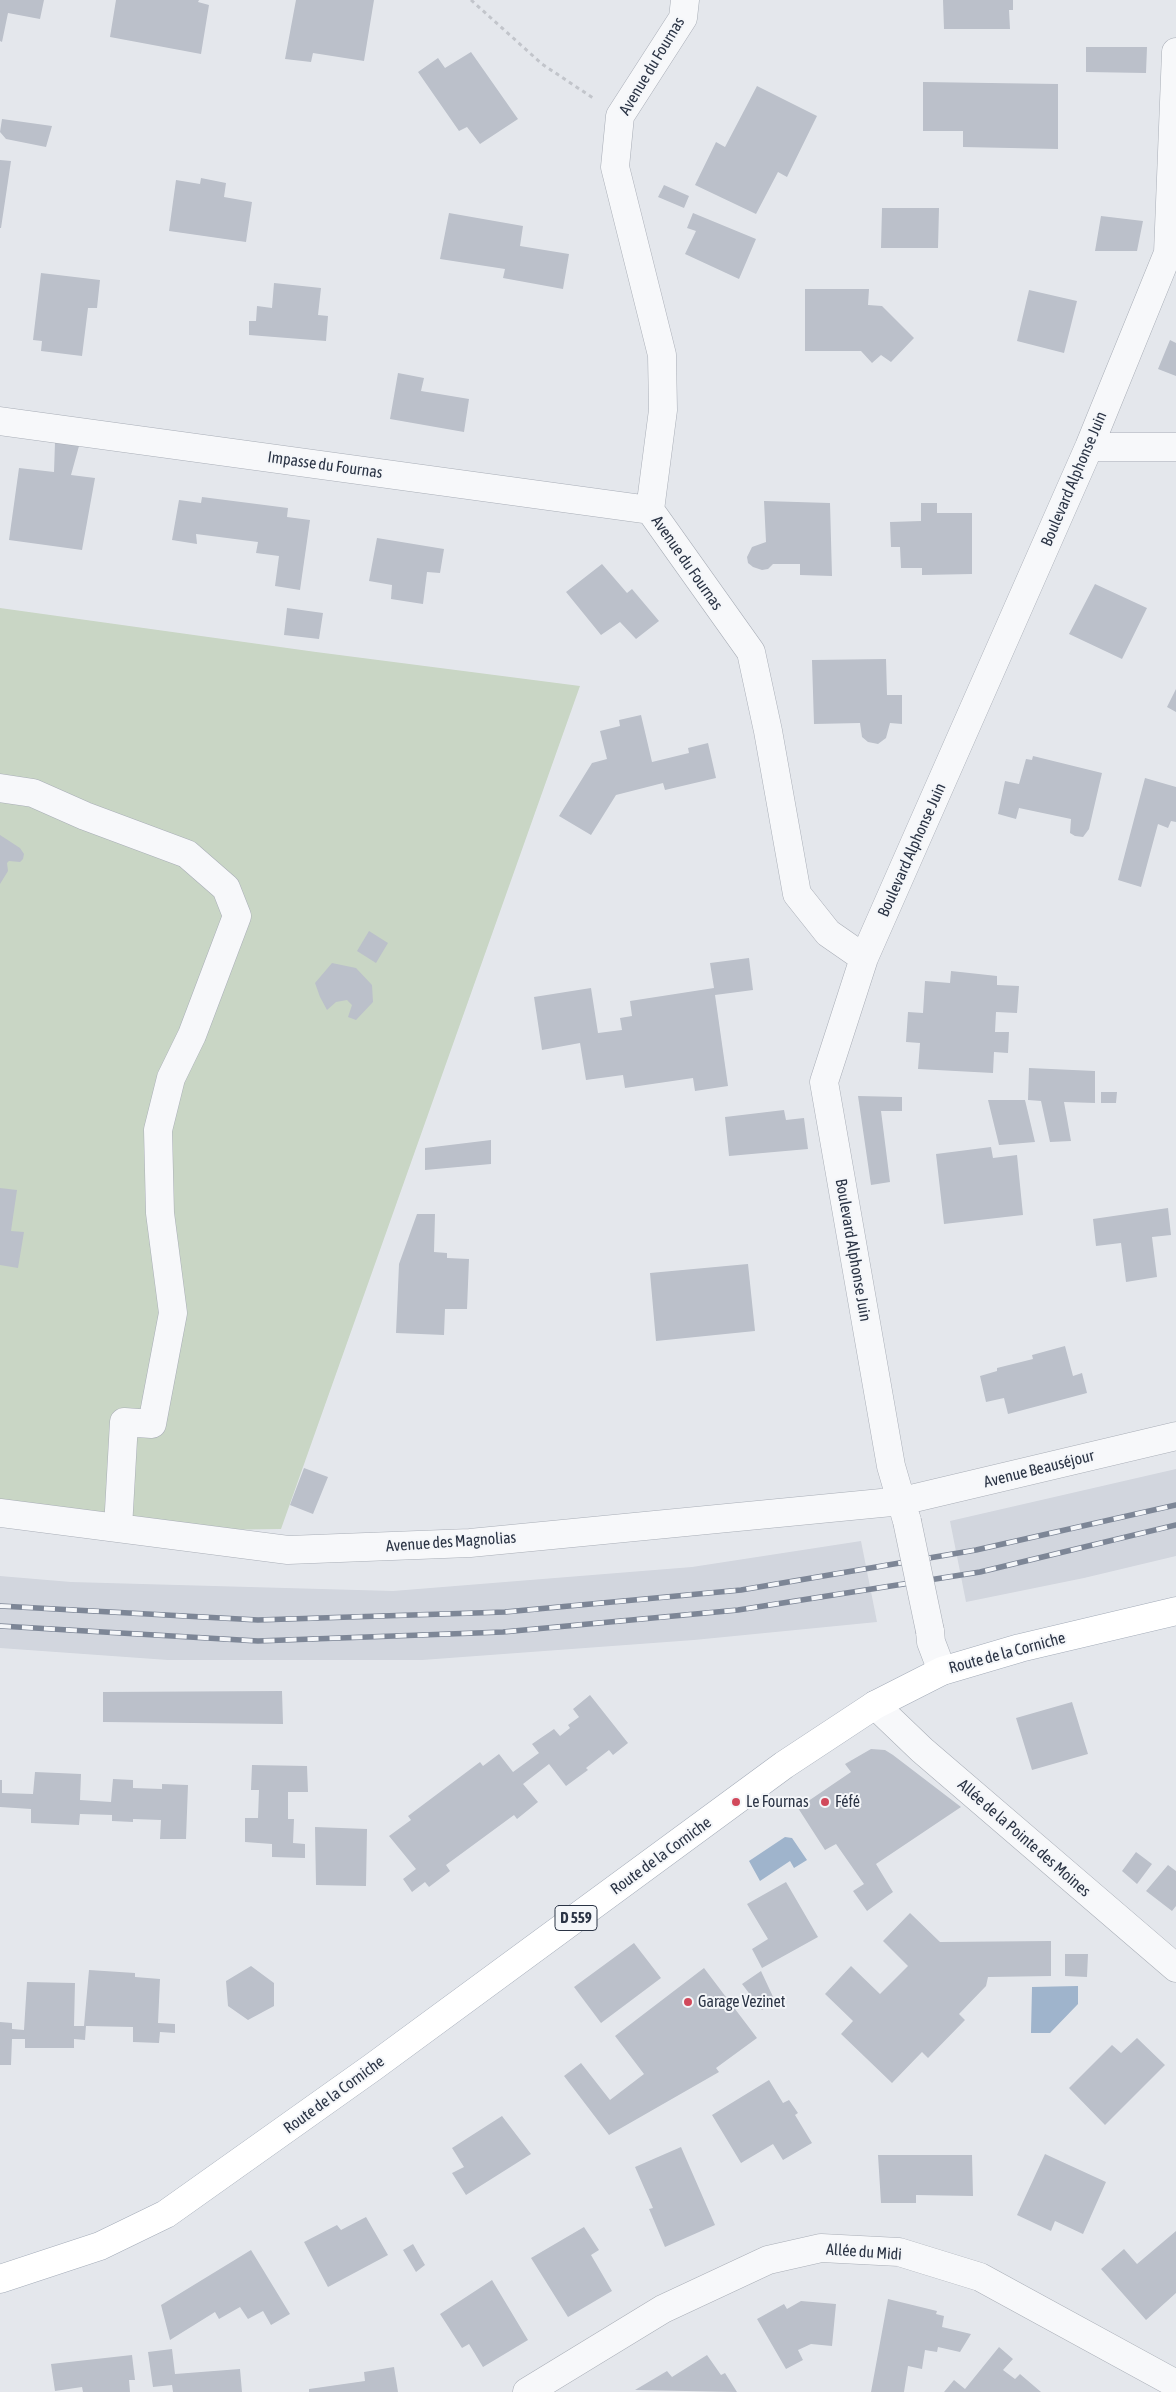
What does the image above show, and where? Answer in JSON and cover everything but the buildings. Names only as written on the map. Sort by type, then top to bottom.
[{"type":"main road","name":"Route de la Corniche","points":[[0,2279],[100,2246],[166,2214],[373,2067],[784,1765],[875,1705],[942,1671],[1020,1648],[1176,1611]]},
{"type":"street","name":"Avenue du Fournas","points":[[685,0],[683,18],[620,116],[615,167],[662,355],[664,410],[650,510],[751,652],[768,731],[797,894],[828,933],[864,958]]},
{"type":"street","name":"Boulevard Alphonse Juin","points":[[942,1671],[931,1642],[904,1511],[891,1466],[824,1082],[864,958],[1089,446],[1168,253],[1176,52]]},
{"type":"street","name":"Impasse du Fournas","points":[[0,421],[650,510]]},
{"type":"street","points":[[1089,446],[1176,446]]},
{"type":"street","points":[[0,788],[33,793],[85,816],[187,854],[226,888],[237,916],[192,1035],[171,1078],[158,1130],[160,1213],[173,1313],[152,1424],[124,1422],[118,1528]]},
{"type":"street","name":"Avenue Beauséjour","points":[[904,1511],[1176,1436]]},
{"type":"street","name":"Avenue des Magnolias","points":[[0,1513],[288,1550],[470,1543],[904,1511]]},
{"type":"street","name":"Allée de la Pointe des Moines","points":[[875,1705],[922,1750],[1176,1968]]},
{"type":"street","name":"Allée du Midi","points":[[527,2392],[663,2309],[768,2260],[821,2248],[899,2252],[980,2277],[1176,2384]]},
{"type":"path","points":[[470,0],[542,64],[620,116]]},
{"type":"shaded area","points":[[1176,1469],[1176,1556],[1084,1578],[966,1602],[950,1521]]},
{"type":"shaded area","points":[[861,1541],[877,1622],[694,1640],[422,1660],[168,1660],[0,1648],[0,1576],[71,1582],[393,1591],[692,1567]]},
{"type":"green space","points":[[0,608],[580,686],[281,1529],[212,1530],[0,1507]]},
{"type":"water","points":[[785,1837],[792,1838],[807,1860],[794,1868],[790,1861],[760,1881],[749,1861]]},
{"type":"water","points":[[1078,1986],[1078,2004],[1050,2033],[1031,2033],[1032,1987]]},
{"type":"railway","points":[[0,1606],[258,1620],[505,1612],[741,1590],[976,1550],[1176,1505]]},
{"type":"railway","points":[[0,1626],[258,1641],[503,1632],[738,1610],[980,1572],[1176,1525]]},
{"type":"place","name":"Le Fournas","points":[[736,1802]]},
{"type":"place","name":"Féfé","points":[[825,1802]]},
{"type":"place","name":"Garage Vezinet","points":[[688,2002]]}]
